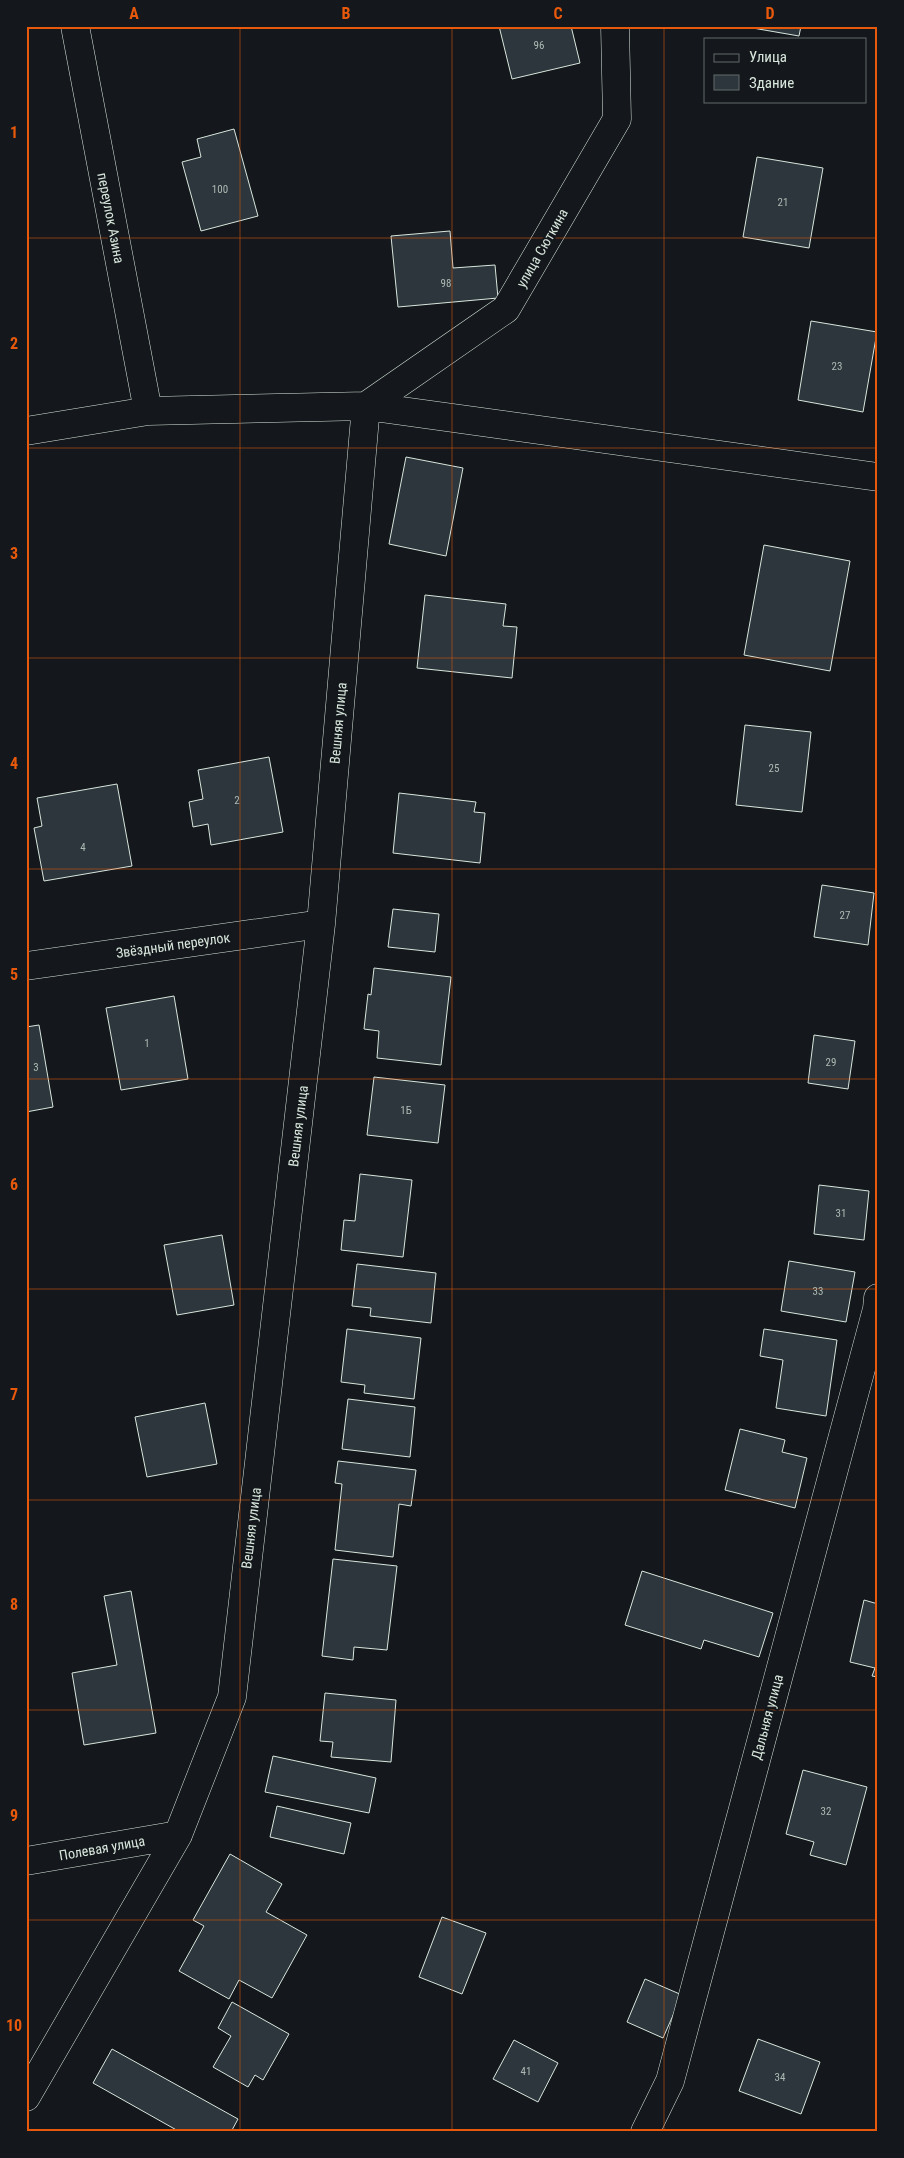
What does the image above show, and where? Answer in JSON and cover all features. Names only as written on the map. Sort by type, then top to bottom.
[{"type":"street","name":"переулок Азина","points":[[75,26],[148,411]]},
{"type":"street","name":"улица Сюткина","points":[[366,406],[506,309],[617,119],[615,26]]},
{"type":"street","points":[[26,431],[148,411],[366,406],[878,477]]},
{"type":"street","name":"Вешняя улица","points":[[26,2097],[178,1835],[232,1697],[321,924],[366,406]]},
{"type":"street","name":"Звёздный переулок","points":[[26,966],[321,924]]},
{"type":"street","name":"Дальняя улица","points":[[645,2132],[670,2082],[874,1319],[878,1298]]},
{"type":"street","name":"Полевая улица","points":[[26,1861],[178,1835]]},
{"type":"building","points":[[499,26],[571,26],[580,63],[512,79]]},
{"type":"building","points":[[741,26],[801,26],[799,36]]},
{"type":"building","points":[[234,129],[258,216],[201,231],[182,162],[201,157],[197,139]]},
{"type":"building","points":[[757,157],[823,168],[809,248],[743,237]]},
{"type":"building","points":[[450,231],[453,268],[495,265],[498,298],[398,307],[391,236]]},
{"type":"building","points":[[811,321],[877,332],[863,412],[798,400]]},
{"type":"building","points":[[406,457],[463,468],[446,556],[389,544]]},
{"type":"building","points":[[764,545],[850,561],[830,671],[744,655]]},
{"type":"building","points":[[425,595],[506,604],[503,626],[517,627],[512,678],[417,668]]},
{"type":"building","points":[[745,725],[811,732],[802,812],[736,805]]},
{"type":"building","points":[[269,757],[283,832],[211,845],[208,824],[193,827],[189,802],[203,799],[198,770]]},
{"type":"building","points":[[117,784],[132,866],[44,881],[34,828],[42,826],[37,798]]},
{"type":"building","points":[[399,793],[476,802],[474,812],[485,813],[480,863],[393,853]]},
{"type":"building","points":[[822,885],[874,893],[868,945],[814,937]]},
{"type":"building","points":[[393,909],[439,914],[435,952],[388,947]]},
{"type":"building","points":[[374,968],[451,977],[441,1065],[377,1058],[379,1031],[364,1029],[368,994],[371,995]]},
{"type":"building","points":[[174,996],[188,1079],[121,1090],[106,1008]]},
{"type":"building","points":[[39,1025],[53,1107],[26,1112],[26,1027]]},
{"type":"building","points":[[814,1035],[855,1041],[848,1089],[808,1083]]},
{"type":"building","points":[[374,1077],[445,1085],[438,1143],[367,1135]]},
{"type":"building","points":[[360,1174],[412,1180],[403,1257],[341,1250],[344,1220],[355,1221]]},
{"type":"building","points":[[819,1185],[869,1191],[864,1240],[814,1234]]},
{"type":"building","points":[[222,1235],[234,1305],[177,1315],[164,1245]]},
{"type":"building","points":[[789,1261],[855,1272],[846,1322],[781,1311]]},
{"type":"building","points":[[357,1264],[436,1273],[431,1323],[370,1316],[371,1308],[352,1306]]},
{"type":"building","points":[[347,1329],[421,1338],[414,1399],[364,1393],[365,1385],[341,1382]]},
{"type":"building","points":[[764,1329],[837,1340],[826,1416],[776,1408],[783,1360],[760,1356]]},
{"type":"building","points":[[348,1399],[415,1407],[410,1457],[342,1449]]},
{"type":"building","points":[[205,1403],[217,1464],[147,1477],[135,1417]]},
{"type":"building","points":[[740,1429],[785,1440],[782,1452],[807,1458],[795,1508],[725,1490]]},
{"type":"building","points":[[338,1461],[416,1470],[411,1506],[399,1504],[393,1557],[335,1550],[342,1484],[335,1483]]},
{"type":"building","points":[[333,1559],[397,1566],[387,1650],[354,1647],[353,1660],[322,1656]]},
{"type":"building","points":[[642,1571],[773,1613],[759,1657],[704,1640],[701,1649],[625,1625]]},
{"type":"building","points":[[131,1591],[156,1733],[84,1745],[72,1673],[117,1665],[104,1596]]},
{"type":"building","points":[[864,1600],[878,1604],[878,1677],[872,1676],[875,1668],[850,1662]]},
{"type":"building","points":[[325,1693],[396,1700],[391,1762],[331,1757],[333,1742],[320,1741]]},
{"type":"building","points":[[273,1756],[376,1778],[369,1813],[265,1792]]},
{"type":"building","points":[[803,1770],[867,1787],[846,1865],[810,1855],[814,1842],[786,1834]]},
{"type":"building","points":[[277,1806],[351,1823],[344,1854],[270,1837]]},
{"type":"building","points":[[230,1854],[282,1884],[266,1912],[307,1935],[272,1998],[239,1980],[229,1999],[179,1971],[204,1926],[193,1920]]},
{"type":"building","points":[[442,1917],[486,1933],[462,1994],[419,1977]]},
{"type":"building","points":[[645,1979],[682,1995],[663,2038],[627,2022]]},
{"type":"building","points":[[232,2002],[289,2034],[263,2080],[255,2075],[248,2087],[213,2067],[231,2036],[218,2028]]},
{"type":"building","points":[[758,2039],[820,2062],[801,2114],[739,2091]]},
{"type":"building","points":[[514,2040],[558,2063],[538,2102],[493,2079]]},
{"type":"building","points":[[112,2049],[238,2119],[231,2132],[180,2132],[93,2083]]}]
